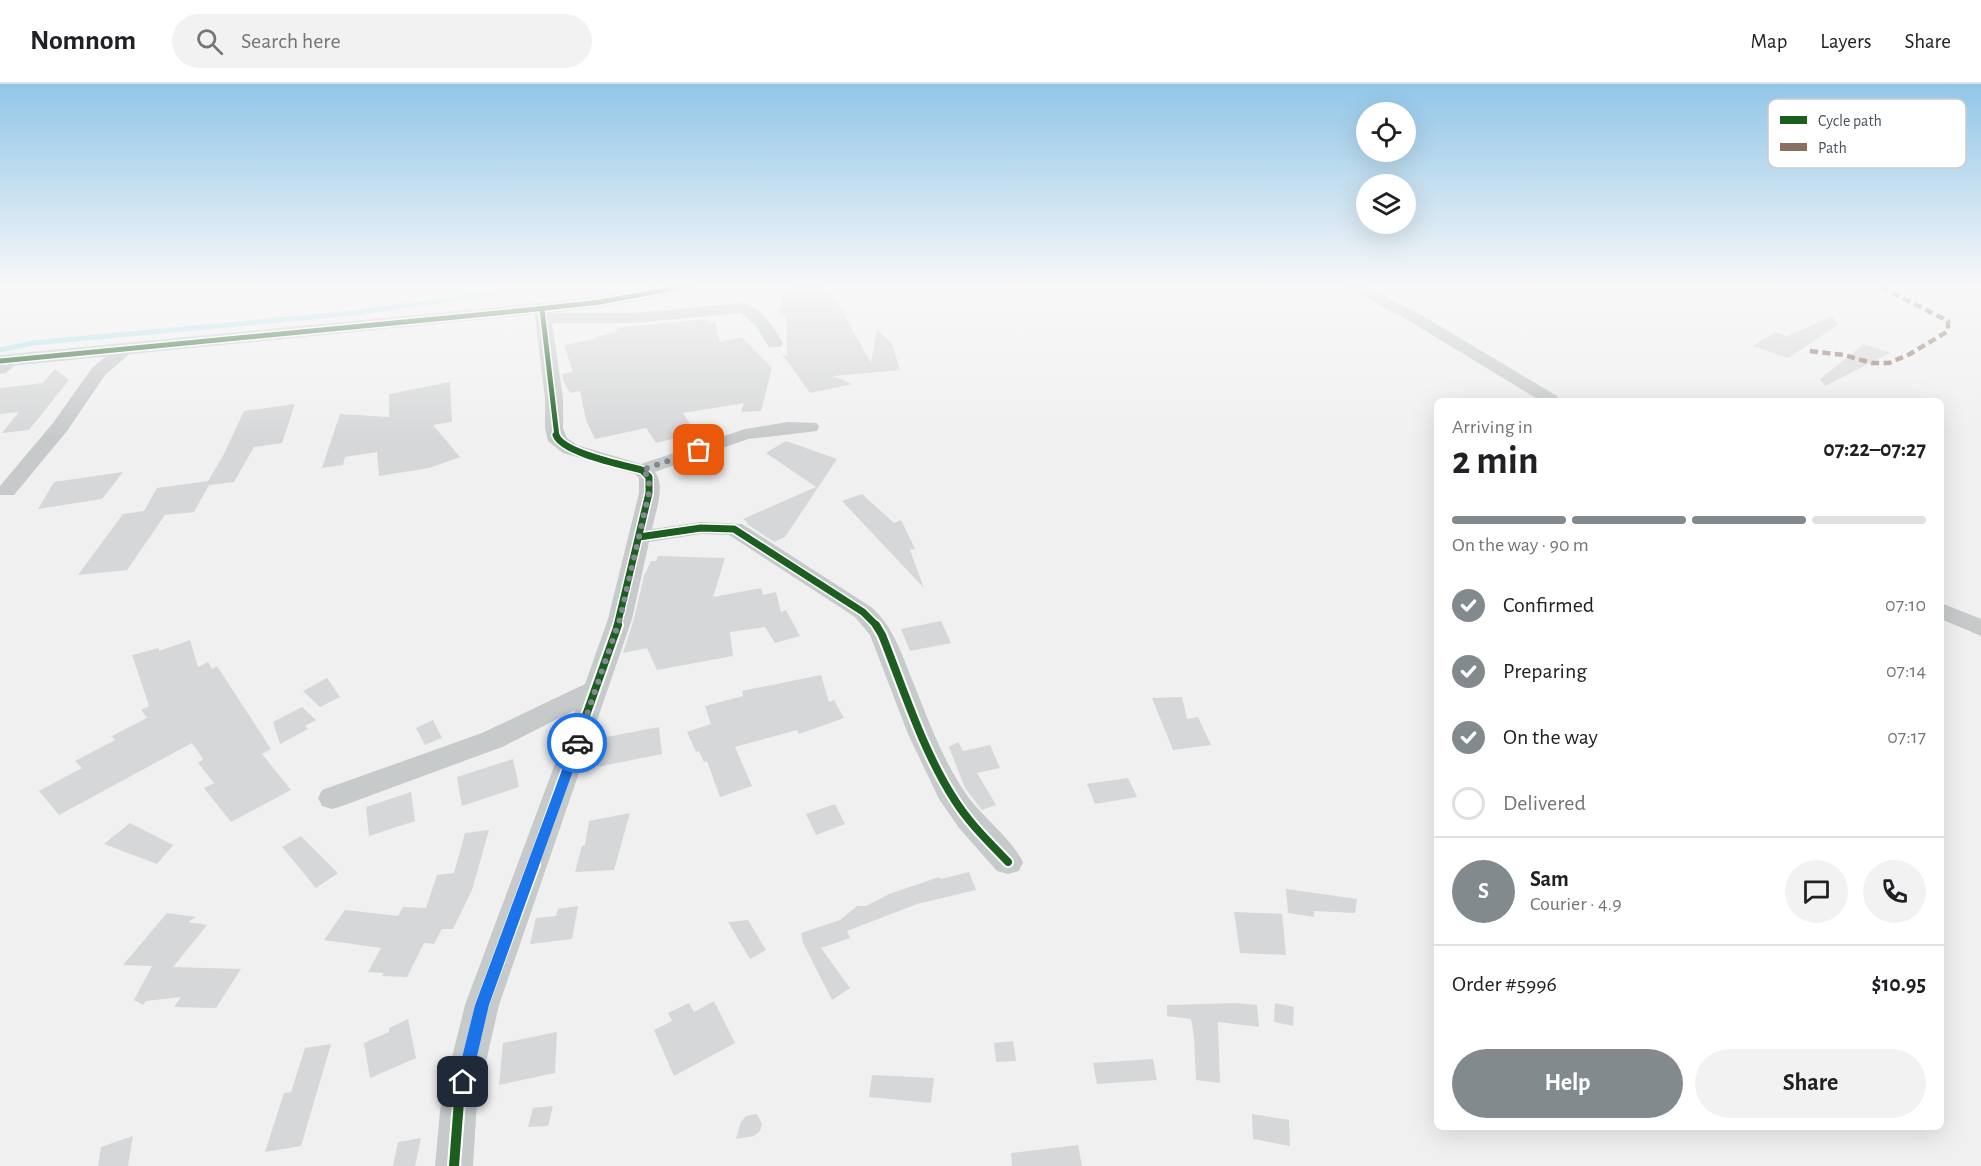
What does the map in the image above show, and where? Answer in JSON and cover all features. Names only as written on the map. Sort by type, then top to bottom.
[{"type":"street","points":[[4,363],[278,336]]},
{"type":"street","points":[[454,1166],[459,1101],[482,1005],[620,619],[649,493],[649,477],[642,470],[570,449],[558,441],[554,428],[554,398],[546,336]]},
{"type":"street","points":[[771,336],[775,343]]},
{"type":"street","points":[[1446,336],[1548,398]]},
{"type":"street","points":[[7,490],[60,427],[85,394],[98,372],[125,350]]},
{"type":"street","points":[[642,470],[755,431],[777,427],[810,427]]},
{"type":"street","points":[[639,537],[701,528],[734,529],[746,534],[869,617],[882,634],[928,747],[950,793],[972,823],[1008,862]]},
{"type":"street","points":[[1944,611],[1981,628]]},
{"type":"street","points":[[332,798],[492,740],[596,689]]},
{"type":"building","points":[[719,336],[720,342],[742,337],[772,368],[761,411],[741,412],[744,403],[683,413],[696,433],[656,443],[646,428],[595,439],[586,420],[580,391],[570,393],[562,374],[573,372],[564,345],[596,339],[595,337]]},
{"type":"building","points":[[787,336],[856,336],[871,363],[876,336],[884,336],[892,344],[900,370],[833,376],[852,384],[810,393],[782,354],[787,356]]},
{"type":"building","points":[[1768,336],[1821,336],[1788,358],[1753,346]]},
{"type":"building","points":[[1864,344],[1890,353],[1825,386],[1820,379]]},
{"type":"building","points":[[55,369],[69,380],[29,430],[2,433],[19,412],[0,414],[0,388],[43,383]]},
{"type":"building","points":[[450,382],[452,422],[433,425],[460,457],[429,468],[379,476],[377,452],[345,457],[343,465],[322,468],[340,414],[389,417],[389,394]]},
{"type":"building","points":[[295,404],[282,443],[254,447],[234,482],[209,485],[194,512],[165,515],[127,570],[78,575],[123,514],[144,511],[157,488],[208,481],[223,456],[244,411]]},
{"type":"building","points":[[786,441],[837,459],[785,537],[774,542],[743,519],[816,487],[766,453]]},
{"type":"building","points":[[123,472],[102,499],[38,509],[54,482]]},
{"type":"building","points":[[862,494],[894,523],[901,520],[915,549],[910,550],[924,588],[842,501]]},
{"type":"building","points":[[658,556],[725,558],[713,597],[761,588],[763,595],[776,592],[781,612],[786,610],[800,636],[775,643],[765,627],[730,632],[733,656],[657,670],[647,648],[623,653],[644,576],[651,561],[656,561]]},
{"type":"building","points":[[941,621],[951,643],[910,651],[901,629]]},
{"type":"building","points":[[190,640],[198,667],[208,662],[212,669],[217,666],[271,749],[262,754],[291,790],[231,822],[204,788],[214,783],[198,763],[203,759],[192,743],[59,815],[39,791],[82,768],[75,761],[115,740],[112,736],[147,718],[141,710],[149,706],[132,655],[159,648],[159,651]]},
{"type":"building","points":[[821,675],[829,702],[834,700],[844,718],[799,734],[797,730],[735,747],[752,786],[720,797],[707,761],[704,762],[699,751],[696,752],[687,732],[711,724],[705,706],[743,696],[742,691]]},
{"type":"building","points":[[327,678],[340,697],[320,707],[303,691]]},
{"type":"building","points":[[1182,697],[1187,719],[1198,717],[1211,745],[1173,750],[1152,698]]},
{"type":"building","points":[[302,707],[316,720],[305,726],[308,729],[280,744],[273,722]]},
{"type":"building","points":[[433,720],[442,738],[425,745],[416,728]]},
{"type":"building","points":[[659,727],[662,754],[597,767],[596,739]]},
{"type":"building","points":[[958,742],[963,751],[990,745],[1000,768],[977,773],[996,805],[982,810],[965,788],[949,747]]},
{"type":"building","points":[[513,759],[519,787],[462,806],[457,777]]},
{"type":"building","points":[[1128,778],[1137,797],[1095,804],[1087,784]]},
{"type":"building","points":[[411,792],[415,821],[369,836],[366,807]]},
{"type":"building","points":[[835,804],[845,824],[816,835],[806,814]]},
{"type":"building","points":[[630,813],[614,870],[575,872],[582,846],[585,845],[589,821]]},
{"type":"building","points":[[130,823],[173,845],[157,864],[104,844]]},
{"type":"building","points":[[489,830],[472,890],[453,929],[442,929],[434,944],[424,943],[407,977],[382,976],[384,973],[368,972],[381,948],[324,940],[345,910],[398,916],[403,907],[426,908],[437,875],[454,873],[465,833]]},
{"type":"building","points":[[301,836],[338,873],[316,888],[282,847]]},
{"type":"building","points":[[969,872],[976,890],[917,904],[847,931],[850,938],[821,948],[850,988],[832,1000],[803,943],[801,933],[840,920],[857,906],[866,906],[889,894],[939,877],[941,879]]},
{"type":"building","points":[[1286,889],[1357,899],[1355,913],[1314,911],[1314,917],[1288,913]]},
{"type":"building","points":[[578,906],[572,939],[530,944],[536,918],[556,916],[558,909]]},
{"type":"building","points":[[1234,912],[1282,914],[1286,955],[1240,953]]},
{"type":"building","points":[[167,913],[196,917],[188,922],[207,925],[173,967],[241,969],[216,1008],[174,1007],[181,997],[146,1001],[143,1005],[134,1000],[152,966],[123,965]]},
{"type":"building","points":[[748,920],[766,950],[750,959],[728,922]]},
{"type":"building","points":[[714,1001],[735,1043],[674,1076],[654,1030],[672,1021],[668,1013],[689,1003],[694,1012]]},
{"type":"building","points":[[1237,1003],[1257,1005],[1259,1027],[1218,1022],[1220,1083],[1196,1080],[1191,1019],[1167,1016],[1167,1005]]},
{"type":"building","points":[[1275,1003],[1294,1007],[1293,1026],[1274,1022]]},
{"type":"building","points":[[408,1019],[416,1058],[370,1078],[364,1043],[389,1032],[389,1028]]},
{"type":"building","points":[[557,1032],[555,1073],[499,1085],[503,1043]]},
{"type":"building","points":[[1013,1041],[1016,1061],[996,1062],[994,1043]]},
{"type":"building","points":[[331,1044],[301,1146],[265,1152],[284,1093],[291,1092],[305,1048]]},
{"type":"building","points":[[1153,1059],[1157,1080],[1097,1084],[1093,1063]]},
{"type":"building","points":[[872,1075],[934,1078],[931,1103],[869,1097]]},
{"type":"building","points":[[553,1106],[548,1126],[528,1127],[533,1108]]},
{"type":"building","points":[[757,1114],[762,1124],[760,1131],[754,1136],[736,1139],[741,1122],[746,1116]]},
{"type":"building","points":[[1252,1114],[1289,1120],[1290,1146],[1253,1139]]},
{"type":"building","points":[[133,1136],[128,1166],[98,1166],[101,1147]]},
{"type":"building","points":[[421,1138],[415,1166],[393,1166],[398,1142]]},
{"type":"building","points":[[1078,1145],[1082,1166],[1012,1166],[1011,1153]]},
{"type":"waterway","points":[[0,350],[33,343],[103,336]]},
{"type":"marked path","points":[[1810,351],[1844,355],[1872,363],[1889,363],[1910,354],[1939,336]]},
{"type":"cycle path","points":[[0,361],[253,336]]},
{"type":"cycle path","points":[[454,1166],[459,1101],[482,1005],[620,619],[649,493],[649,477],[642,470],[570,449],[558,441],[554,428],[554,398],[546,336]]},
{"type":"cycle path","points":[[639,537],[701,528],[734,529],[863,612],[874,622],[882,635],[921,734],[949,791],[969,820],[1008,862]]},
{"type":"way so far","points":[[577,743],[620,619],[649,493],[649,477],[642,470],[699,450]]},
{"type":"route","points":[[463,1082],[482,1005],[577,743]]}]
